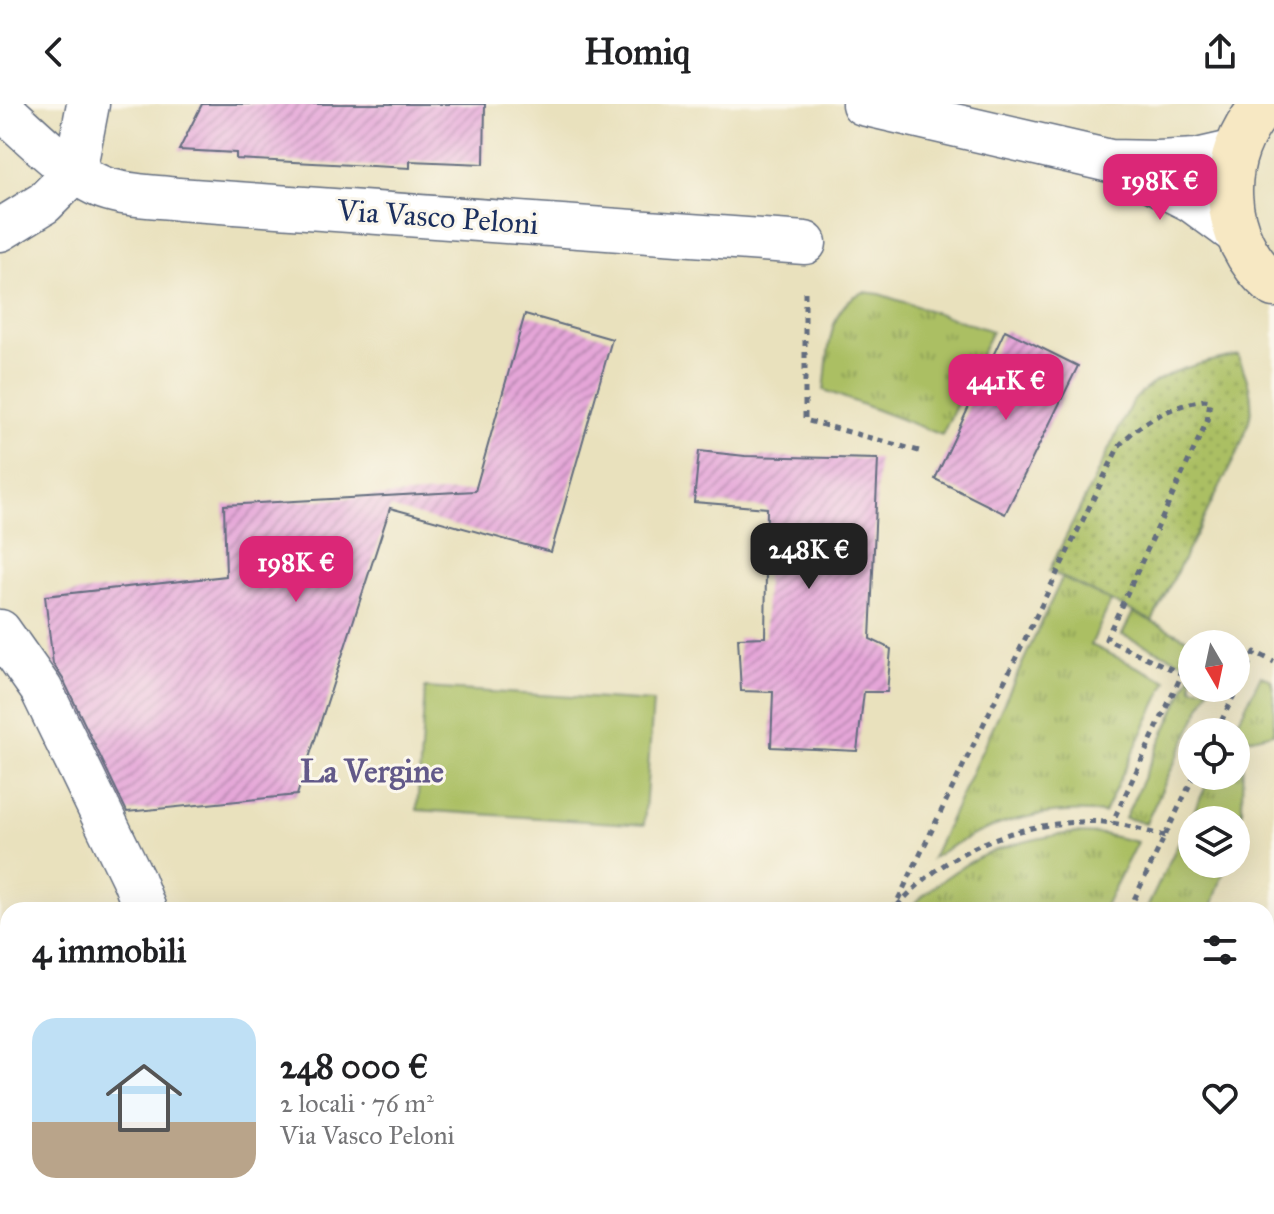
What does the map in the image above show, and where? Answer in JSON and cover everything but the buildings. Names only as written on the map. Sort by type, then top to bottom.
[{"type":"main road","points":[[1265,104],[1245,130],[1236,151],[1229,193],[1237,234],[1255,266],[1274,285]]},
{"type":"street","points":[[0,230],[44,203],[75,172],[88,104]]},
{"type":"street","points":[[863,104],[1110,161],[1192,201],[1237,234]]},
{"type":"street","name":"Via Vasco Peloni","points":[[0,107],[75,172],[103,188],[178,199],[805,243]]},
{"type":"street","points":[[1110,161],[1197,160],[1236,151]]},
{"type":"street","points":[[0,631],[41,689],[142,902]]},
{"type":"path","points":[[805,243],[805,420],[919,451]]},
{"type":"path","points":[[897,902],[1119,446],[1152,419],[1204,400],[1210,401],[1207,421],[1106,639],[1182,674],[1112,823]]},
{"type":"path","points":[[1223,718],[1255,652],[1274,662]]},
{"type":"path","points":[[1133,902],[1187,790]]},
{"type":"path","points":[[901,902],[930,875],[966,850],[1031,828],[1082,821],[1112,823],[1165,836]]},
{"type":"green space","points":[[864,292],[879,294],[992,331],[942,435],[824,390],[836,319],[842,308]]},
{"type":"green space","points":[[1238,355],[1251,395],[1246,430],[1232,464],[1152,621],[1049,571],[1131,404],[1153,383],[1179,370]]},
{"type":"green space","points":[[1062,578],[1111,601],[1091,645],[1167,681],[1104,813],[1058,812],[1014,820],[972,836],[932,858]]},
{"type":"green space","points":[[1133,612],[1178,634],[1178,660],[1122,635]]},
{"type":"green space","points":[[1261,675],[1271,680],[1274,733],[1250,738],[1250,718],[1240,718]]},
{"type":"green space","points":[[425,688],[653,702],[644,825],[417,810]]},
{"type":"green space","points":[[1178,702],[1203,702],[1196,718],[1178,718],[1178,756],[1146,823],[1125,818]]},
{"type":"green space","points":[[1204,790],[1242,790],[1242,806],[1196,806]]},
{"type":"green space","points":[[1074,833],[1103,834],[1137,842],[1107,902],[916,902],[946,877],[984,855]]},
{"type":"green space","points":[[1178,844],[1178,878],[1221,878],[1214,902],[1150,902]]},
{"type":"district","name":"La Vergine","points":[[372,771]]}]
